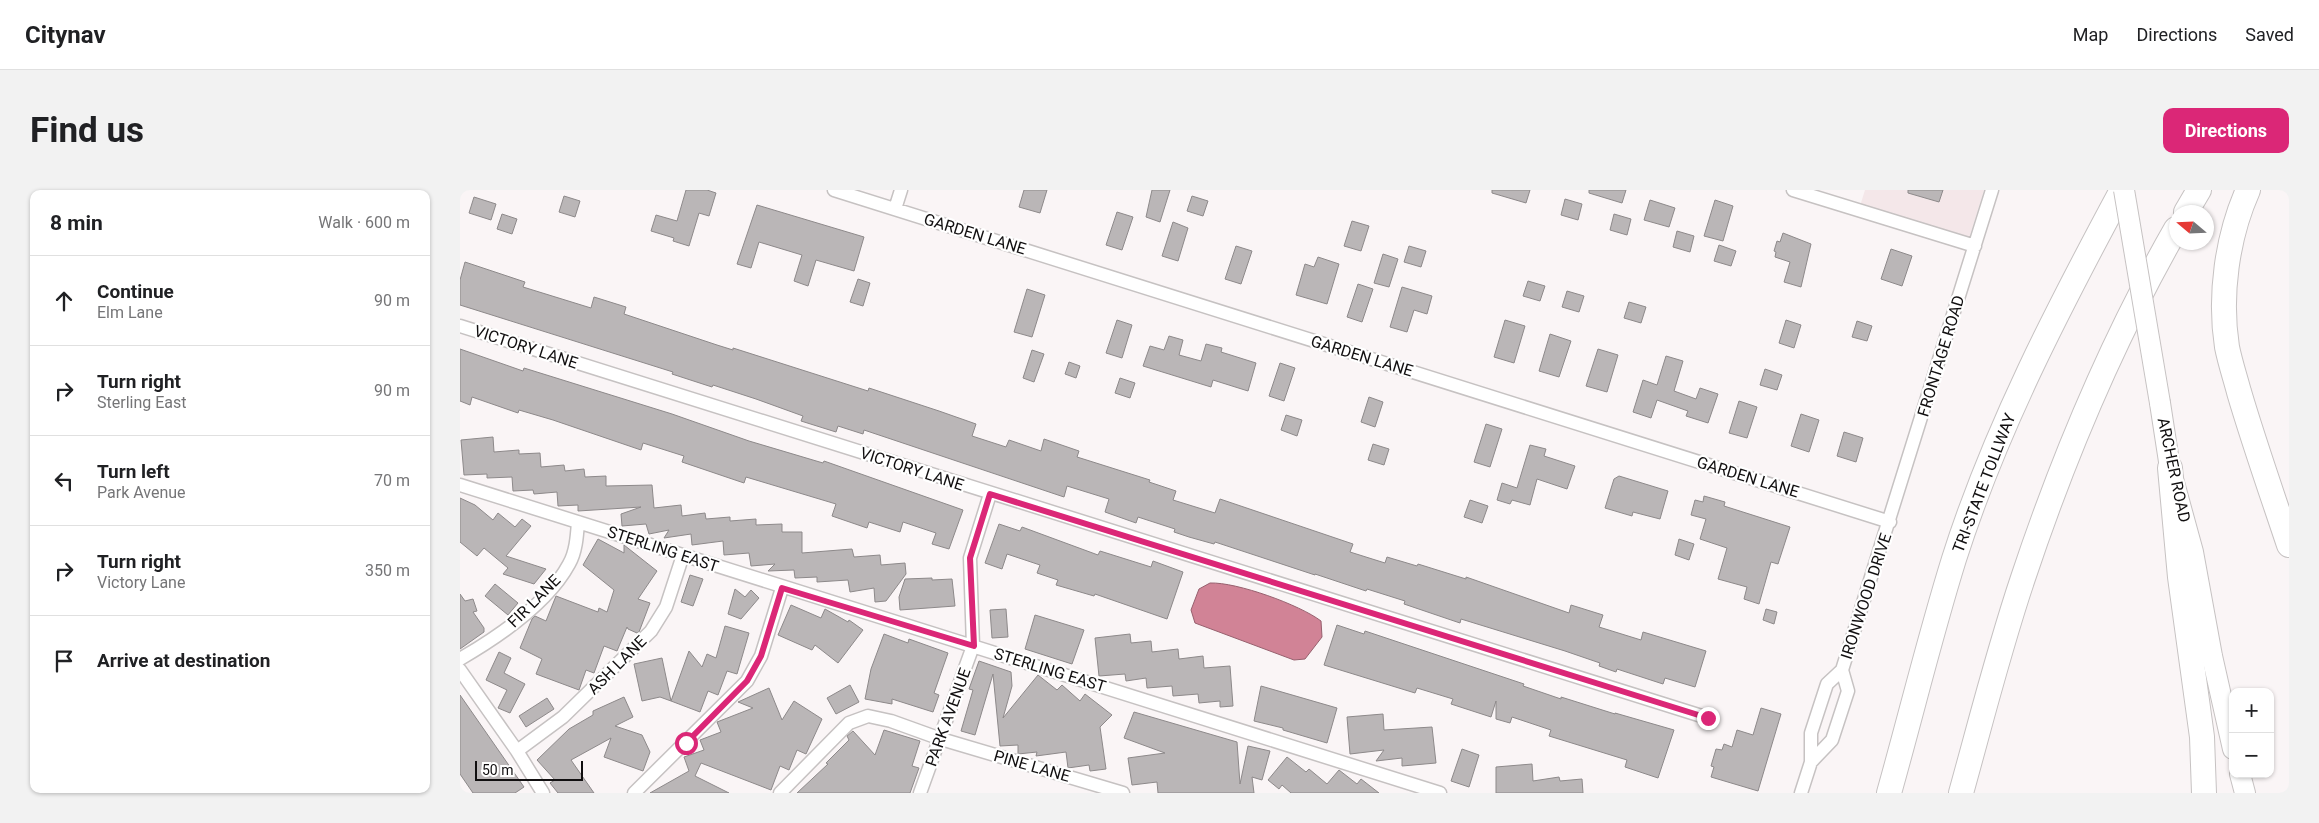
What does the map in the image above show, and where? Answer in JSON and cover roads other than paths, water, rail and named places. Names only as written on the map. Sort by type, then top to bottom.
[{"type":"highway","name":"TRI-STATE TOLLWAY","points":[[1889,793],[1955,558],[1999,439],[2044,339],[2123,190]]},
{"type":"highway","points":[[2190,205],[2199,190]]},
{"type":"highway","points":[[2248,190],[2233,236],[2226,274],[2224,310],[2227,348],[2247,419],[2289,545]]},
{"type":"highway","points":[[1961,793],[2022,580],[2058,478],[2119,338],[2169,242]]},
{"type":"highway","points":[[2170,468],[2180,576],[2202,738],[2204,793]]},
{"type":"main road","name":"ARCHER ROAD","points":[[2123,190],[2170,468],[2193,552],[2212,656],[2229,733]]},
{"type":"main road","points":[[2241,778],[2245,793]]},
{"type":"street","name":"GARDEN LANE","points":[[834,190],[1890,522]]},
{"type":"street","points":[[895,209],[901,190]]},
{"type":"street","points":[[1793,190],[1975,246]]},
{"type":"street","name":"FRONTAGE ROAD","points":[[1890,522],[1992,190]]},
{"type":"street","name":"VICTORY LANE","points":[[460,326],[1708,718]]},
{"type":"street","name":"STERLING EAST","points":[[460,485],[782,588],[974,646],[1440,793]]},
{"type":"street","name":"PARK AVENUE","points":[[920,793],[974,646],[970,558],[990,494]]},
{"type":"street","name":"FIR LANE","points":[[460,659],[487,644],[525,615],[550,589],[570,563],[578,522]]},
{"type":"street","name":"IRONWOOD DRIVE","points":[[1801,793],[1811,762],[1811,733],[1824,692],[1827,684],[1842,670],[1890,522]]},
{"type":"street","name":"ASH LANE","points":[[517,751],[563,717],[651,631],[666,606],[683,556]]},
{"type":"street","points":[[634,793],[747,681],[761,656],[782,588]]},
{"type":"street","points":[[460,670],[517,751],[543,793]]},
{"type":"street","name":"IRONWOOD DRIVE","points":[[1811,762],[1832,740],[1848,691],[1842,670]]},
{"type":"street","name":"PINE LANE","points":[[780,793],[849,723],[868,716],[891,720],[941,739],[1084,787],[1123,793]]}]
